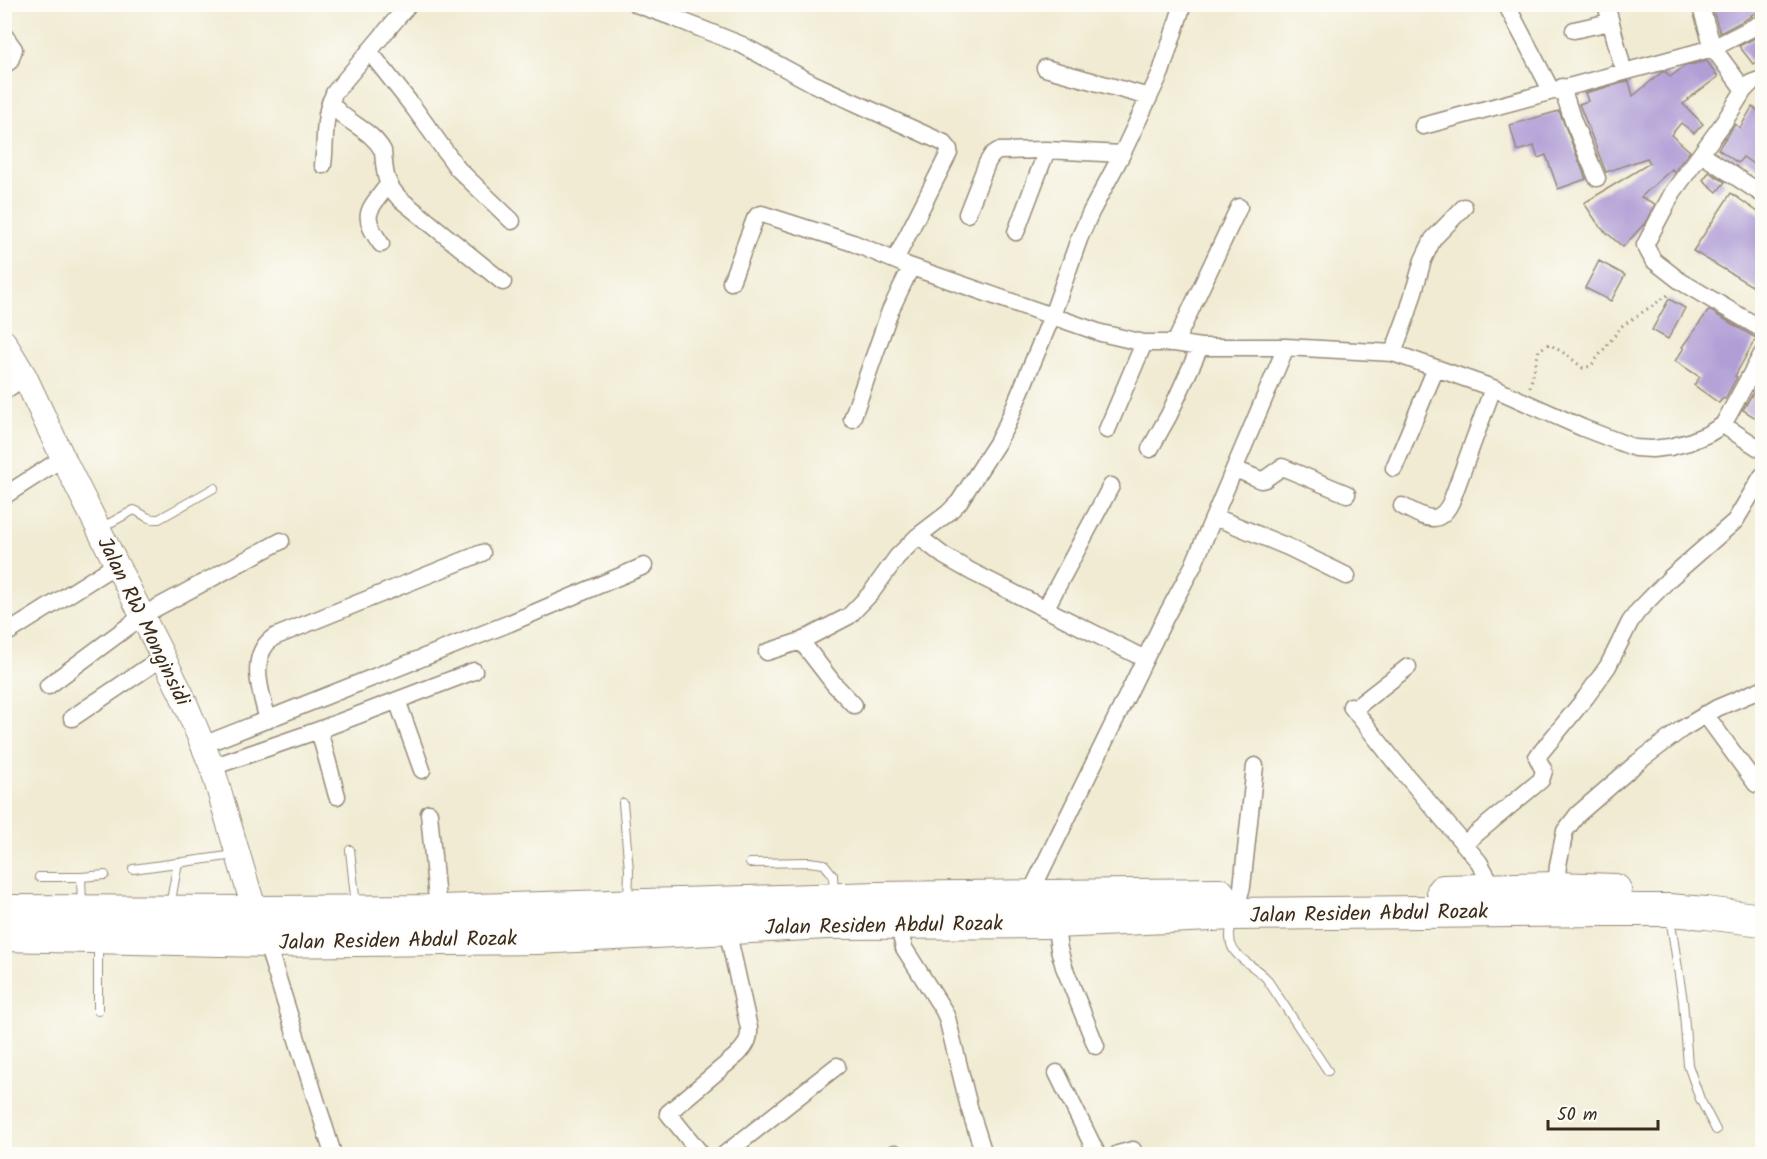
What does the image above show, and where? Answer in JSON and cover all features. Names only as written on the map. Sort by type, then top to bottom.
[{"type":"highway","name":"Jalan Residen Abdul Rozak","points":[[4,910],[90,924],[266,941],[537,938],[827,923],[1055,922],[1238,904],[1490,889],[1556,888],[1717,892],[1762,898]]},
{"type":"highway","name":"Jalan Residen Abdul Rozak","points":[[4,934],[169,912],[438,911],[1029,896],[1238,904],[1669,910],[1706,912],[1762,920]]},
{"type":"street","points":[[323,165],[326,113],[334,93],[409,4]]},
{"type":"street","points":[[636,4],[742,45],[814,84],[944,142],[949,149],[902,263],[890,311],[852,419]]},
{"type":"street","points":[[767,652],[801,641],[842,620],[854,611],[918,536],[959,502],[997,443],[1018,400],[1052,316],[1079,239],[1161,72],[1183,4]]},
{"type":"street","points":[[1506,4],[1557,89],[1598,178]]},
{"type":"street","points":[[1606,4],[1621,61]]},
{"type":"street","points":[[1700,4],[1713,48],[1744,90]]},
{"type":"street","points":[[1574,30],[1611,22]]},
{"type":"street","points":[[1423,126],[1713,48],[1762,23]]},
{"type":"street","points":[[4,35],[14,49],[10,60],[4,65]]},
{"type":"street","points":[[369,51],[458,169],[512,221]]},
{"type":"street","points":[[1045,68],[1149,97]]},
{"type":"street","points":[[1762,79],[1751,83],[1744,90],[1724,122],[1673,192],[1645,245],[1653,260],[1686,284],[1762,329]]},
{"type":"street","points":[[331,100],[336,109],[372,136],[381,147],[388,185],[400,199],[503,282]]},
{"type":"street","points":[[967,214],[987,163],[994,153],[1003,150],[1047,150],[1122,154]]},
{"type":"street","points":[[1016,232],[1047,150]]},
{"type":"street","points":[[1701,154],[1762,194]]},
{"type":"street","points":[[381,244],[372,231],[368,214],[372,205],[388,185]]},
{"type":"street","points":[[1175,344],[1239,207]]},
{"type":"street","points":[[1393,353],[1432,239],[1464,207]]},
{"type":"street","points":[[731,282],[755,219],[760,214],[853,243],[902,263],[1101,333],[1144,343],[1200,348],[1286,347],[1393,353],[1493,388],[1583,428],[1635,448],[1652,449],[1679,444],[1708,434],[1723,425],[1762,354]]},
{"type":"street","name":"Jalan RW Monginsidi","points":[[4,342],[25,377],[63,458],[106,525],[117,564],[147,612],[163,657],[208,756],[255,912]]},
{"type":"street","points":[[1107,429],[1144,343]]},
{"type":"street","points":[[1029,896],[1193,566],[1286,347]]},
{"type":"street","points":[[1150,449],[1169,416],[1200,348]]},
{"type":"street","points":[[1394,468],[1436,368]]},
{"type":"street","points":[[4,391],[25,377]]},
{"type":"street","points":[[1402,506],[1431,519],[1440,517],[1447,510],[1493,388]]},
{"type":"street","points":[[1723,425],[1762,450]]},
{"type":"street","points":[[4,496],[63,458]]},
{"type":"street","points":[[1235,469],[1261,480],[1282,467],[1347,494]]},
{"type":"street","points":[[1464,843],[1542,780],[1544,771],[1537,757],[1580,705],[1608,666],[1630,622],[1670,578],[1735,521],[1762,476]]},
{"type":"street","points":[[1051,611],[1048,606],[1049,602],[1111,486]]},
{"type":"street","points":[[1215,517],[1288,547],[1347,576]]},
{"type":"street","points":[[918,536],[944,556],[972,572],[1145,659]]},
{"type":"street","points":[[48,686],[147,612],[281,541]]},
{"type":"street","points":[[268,720],[259,687],[258,671],[260,655],[267,641],[482,553]]},
{"type":"street","points":[[4,635],[117,564]]},
{"type":"street","points":[[208,756],[268,720],[510,623],[644,566]]},
{"type":"street","points":[[801,641],[834,684],[854,705]]},
{"type":"street","points":[[72,718],[163,657]]},
{"type":"street","points":[[1408,667],[1352,708],[1394,762],[1479,862],[1487,876],[1490,889]]},
{"type":"street","points":[[208,756],[319,730],[474,671]]},
{"type":"street","points":[[1556,888],[1565,831],[1578,814],[1638,762],[1682,729],[1706,714],[1762,689]]},
{"type":"street","points":[[397,700],[422,770]]},
{"type":"street","points":[[1706,714],[1756,784]]},
{"type":"street","points":[[319,730],[337,796]]},
{"type":"street","points":[[1238,904],[1255,766]]},
{"type":"street","points":[[429,813],[438,911]]},
{"type":"street","points":[[1055,922],[1064,967],[1096,1046]]},
{"type":"street","points":[[898,923],[904,948],[947,1018],[969,1107],[984,1155]]},
{"type":"street","points":[[701,1155],[668,1113],[737,1055],[744,1048],[748,1039],[748,1028],[727,929]]},
{"type":"street","points":[[266,941],[333,1155]]},
{"type":"street","points":[[725,1155],[837,1066]]},
{"type":"street","points":[[1057,1073],[1097,1155]]},
{"type":"lane","points":[[106,525],[134,510],[145,518],[159,519],[214,488]]},
{"type":"lane","points":[[623,803],[629,870],[628,907]]},
{"type":"lane","points":[[350,850],[357,912]]},
{"type":"lane","points":[[133,869],[239,854]]},
{"type":"lane","points":[[169,912],[177,862]]},
{"type":"lane","points":[[750,863],[824,864],[833,875],[834,900]]},
{"type":"lane","points":[[39,877],[105,875]]},
{"type":"lane","points":[[81,877],[90,924],[98,1011]]},
{"type":"lane","points":[[1238,904],[1229,934],[1230,945],[1240,958],[1255,967],[1266,978],[1328,1071]]},
{"type":"lane","points":[[1669,910],[1683,1001],[1688,1065],[1700,1098],[1716,1130]]},
{"type":"path","points":[[1526,402],[1539,350],[1549,344],[1583,368],[1591,366],[1622,326],[1686,284]]},
{"type":"building","points":[[1711,4],[1762,4],[1762,11],[1720,33]]},
{"type":"building","points":[[1759,36],[1762,41],[1762,57],[1753,64],[1739,46]]},
{"type":"building","points":[[1707,61],[1718,77],[1683,104],[1703,124],[1694,133],[1681,123],[1671,135],[1690,151],[1674,172],[1672,169],[1641,197],[1655,204],[1645,223],[1623,247],[1600,227],[1584,203],[1650,163],[1647,158],[1606,172],[1579,104],[1588,101],[1585,93],[1629,81],[1633,96],[1662,72],[1666,72],[1670,77],[1685,66]]},
{"type":"building","points":[[1752,107],[1762,113],[1762,133],[1758,140],[1762,143],[1762,170],[1743,157],[1738,163],[1718,149],[1735,124],[1740,128]]},
{"type":"building","points":[[1559,111],[1586,179],[1558,189],[1546,155],[1538,158],[1534,146],[1517,151],[1510,125]]},
{"type":"building","points":[[1709,172],[1725,182],[1717,192],[1703,180]]},
{"type":"building","points":[[1731,193],[1762,215],[1762,292],[1693,251]]},
{"type":"building","points":[[1599,261],[1625,275],[1611,301],[1585,288]]},
{"type":"building","points":[[1669,299],[1685,308],[1668,339],[1652,330]]},
{"type":"building","points":[[1709,310],[1756,338],[1725,399],[1723,398],[1719,403],[1694,385],[1700,377],[1675,361],[1684,348],[1682,347]]},
{"type":"building","points":[[1756,388],[1762,392],[1762,422],[1743,410]]}]
